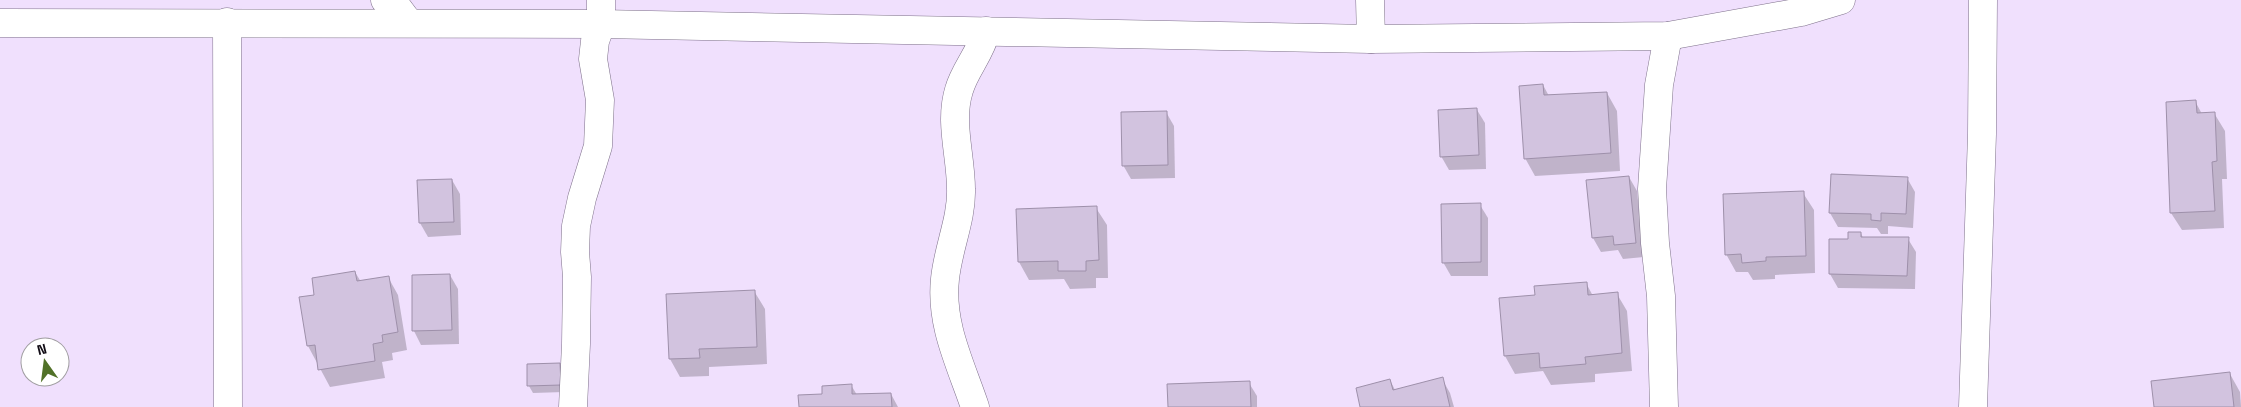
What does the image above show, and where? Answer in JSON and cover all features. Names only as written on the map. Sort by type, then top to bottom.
[{"type":"street","points":[[385,0],[397,7],[409,23]]},
{"type":"street","points":[[1370,0],[1371,39]]},
{"type":"street","points":[[0,24],[409,23],[601,12],[986,31],[1371,39],[1668,36],[1801,12],[1841,0]]},
{"type":"street","points":[[1973,407],[1982,134],[1983,0]]},
{"type":"street","points":[[573,407],[576,344],[576,226],[582,198],[598,146],[600,100],[593,59],[601,12]]},
{"type":"street","points":[[227,22],[228,407]]},
{"type":"street","points":[[975,407],[958,366],[947,325],[944,298],[945,277],[960,205],[961,189],[956,134],[956,104],[959,89],[980,48],[986,31]]},
{"type":"street","points":[[1664,407],[1661,296],[1655,243],[1652,189],[1659,85],[1668,36]]},
{"type":"building","points":[[1543,84],[1544,95],[1607,92],[1611,153],[1524,159],[1519,86]]},
{"type":"building","points":[[2196,100],[2197,113],[2215,112],[2217,161],[2212,162],[2215,211],[2170,213],[2166,102]]},
{"type":"building","points":[[1477,108],[1479,155],[1440,157],[1438,110]]},
{"type":"building","points":[[1167,111],[1168,165],[1122,166],[1121,112]]},
{"type":"building","points":[[1831,174],[1908,177],[1906,214],[1881,213],[1881,221],[1871,220],[1871,214],[1829,213]]},
{"type":"building","points":[[1629,176],[1636,243],[1614,245],[1613,236],[1592,238],[1586,180]]},
{"type":"building","points":[[452,179],[454,222],[419,223],[417,180]]},
{"type":"building","points":[[1804,191],[1806,256],[1766,257],[1766,261],[1742,263],[1741,254],[1725,255],[1723,194]]},
{"type":"building","points":[[1481,203],[1481,262],[1442,263],[1441,204]]},
{"type":"building","points":[[1097,206],[1099,260],[1086,261],[1086,271],[1058,271],[1058,261],[1018,262],[1016,209]]},
{"type":"building","points":[[1848,232],[1861,232],[1861,237],[1909,237],[1907,276],[1829,274],[1829,239],[1848,239]]},
{"type":"building","points":[[355,271],[357,281],[389,276],[398,332],[382,335],[383,342],[373,344],[375,361],[318,370],[315,345],[307,346],[299,297],[314,295],[312,278]]},
{"type":"building","points":[[450,274],[452,330],[412,331],[412,275]]},
{"type":"building","points":[[1587,282],[1588,295],[1618,292],[1622,353],[1585,357],[1586,364],[1540,368],[1539,353],[1504,356],[1499,298],[1535,295],[1534,286]]},
{"type":"building","points":[[755,290],[757,347],[699,349],[700,358],[669,359],[666,294]]},
{"type":"building","points":[[560,363],[561,385],[527,386],[527,364]]},
{"type":"building","points":[[2230,372],[2234,407],[2154,407],[2151,381]]},
{"type":"building","points":[[1443,377],[1450,407],[1360,407],[1356,388],[1390,379],[1393,390]]},
{"type":"building","points":[[1250,381],[1251,407],[1168,407],[1167,384]]},
{"type":"building","points":[[852,384],[852,394],[891,393],[892,407],[799,407],[798,395],[822,394],[822,386]]}]
